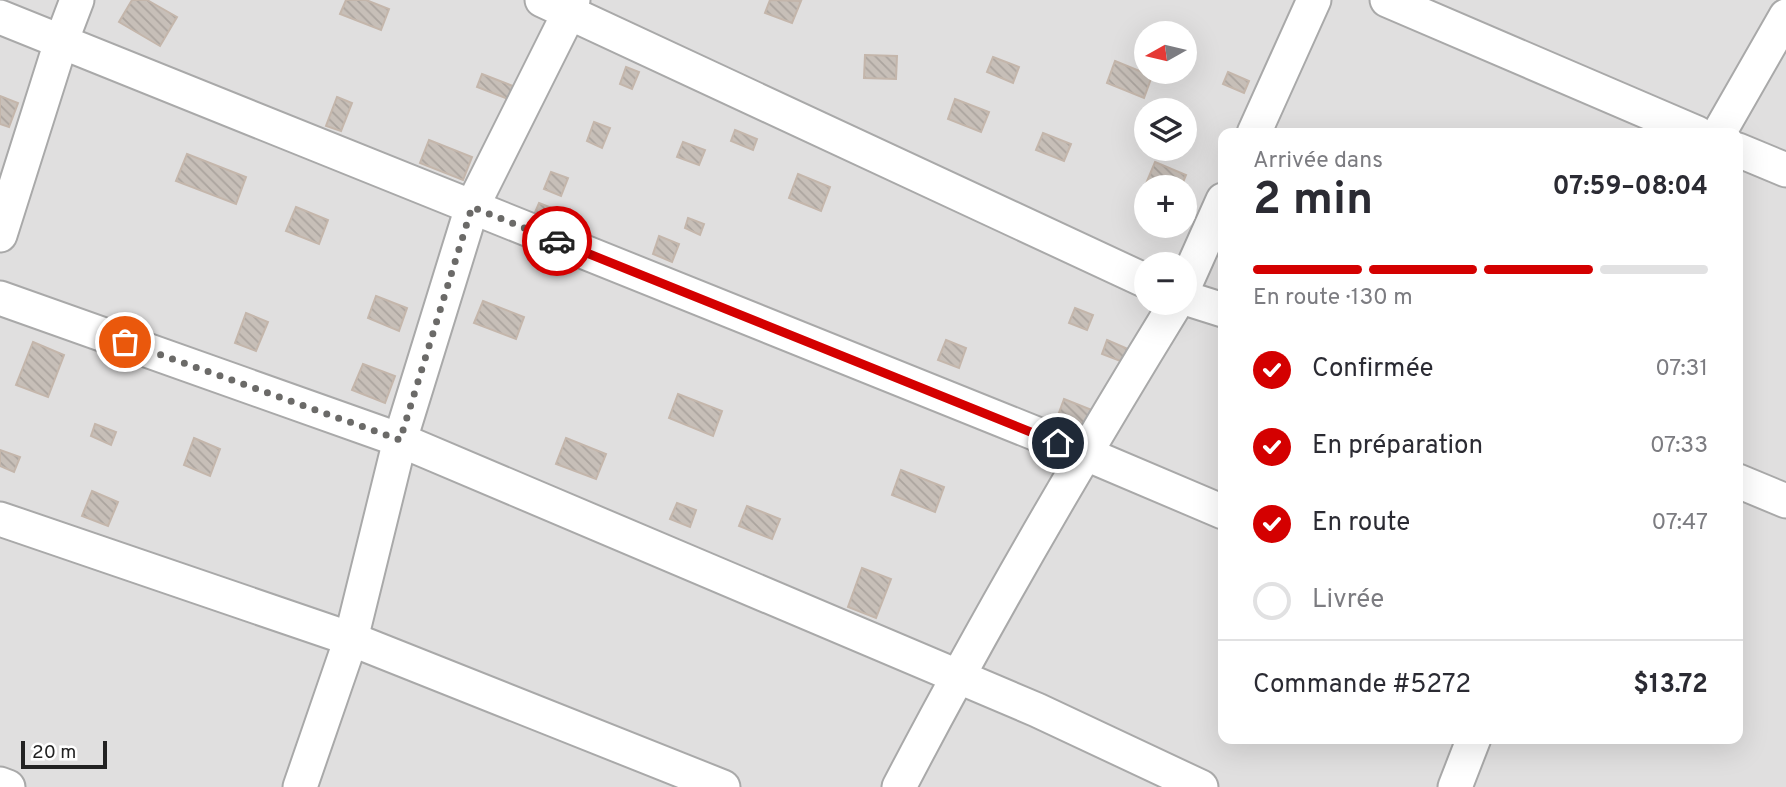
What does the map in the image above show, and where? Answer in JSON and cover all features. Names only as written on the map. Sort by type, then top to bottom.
[{"type":"street","points":[[0,235],[61,42],[77,0]]},
{"type":"street","points":[[1256,128],[1314,0]]},
{"type":"street","points":[[1387,0],[1685,128]]},
{"type":"street","points":[[300,787],[351,639],[400,440],[472,207],[561,4],[1134,275]]},
{"type":"street","points":[[1722,128],[1786,16]]},
{"type":"street","points":[[0,17],[1084,453],[1218,510]]},
{"type":"street","points":[[1743,152],[1786,170]]},
{"type":"street","points":[[1197,258],[1218,212]]},
{"type":"street","points":[[0,298],[400,440],[1037,710],[1201,787]]},
{"type":"street","points":[[1197,302],[1218,308]]},
{"type":"street","points":[[900,787],[957,676],[1084,453],[1169,315]]},
{"type":"street","points":[[1743,483],[1786,501]]},
{"type":"street","points":[[0,519],[351,639],[723,787]]},
{"type":"street","points":[[1455,787],[1472,744]]},
{"type":"street","points":[[0,784],[8,787]]},
{"type":"shaded area","points":[[0,0],[1786,0],[1786,787],[0,787]]},
{"type":"building","points":[[132,0],[147,0],[177,17],[160,46],[119,22]]},
{"type":"building","points":[[346,0],[366,0],[389,9],[381,30],[340,14]]},
{"type":"building","points":[[770,0],[801,1],[792,23],[765,13]]},
{"type":"building","points":[[865,55],[897,56],[896,79],[864,78]]},
{"type":"building","points":[[993,57],[1019,67],[1013,83],[987,72]]},
{"type":"building","points":[[1115,61],[1134,69],[1134,84],[1149,84],[1144,98],[1107,83]]},
{"type":"building","points":[[626,67],[639,72],[632,89],[620,84]]},
{"type":"building","points":[[1228,72],[1249,81],[1244,93],[1223,84]]},
{"type":"building","points":[[482,74],[513,86],[508,99],[477,87]]},
{"type":"building","points":[[0,96],[18,103],[9,127],[0,124]]},
{"type":"building","points":[[337,97],[352,103],[341,131],[326,126]]},
{"type":"building","points":[[955,99],[989,112],[981,132],[948,119]]},
{"type":"building","points":[[594,122],[610,128],[602,148],[587,141]]},
{"type":"building","points":[[735,130],[757,139],[753,150],[731,141]]},
{"type":"building","points":[[1043,133],[1071,144],[1064,161],[1036,150]]},
{"type":"building","points":[[429,140],[472,157],[463,180],[420,163]]},
{"type":"building","points":[[683,142],[705,150],[699,165],[677,157]]},
{"type":"building","points":[[187,154],[246,177],[236,204],[176,181]]},
{"type":"building","points":[[1155,162],[1186,175],[1150,175]]},
{"type":"building","points":[[551,172],[568,178],[561,196],[544,189]]},
{"type":"building","points":[[798,174],[830,187],[821,211],[789,198]]},
{"type":"building","points":[[539,203],[577,218],[568,240],[530,224]]},
{"type":"building","points":[[296,207],[328,220],[319,244],[286,231]]},
{"type":"building","points":[[688,218],[704,224],[700,235],[685,228]]},
{"type":"building","points":[[659,236],[679,244],[672,262],[653,254]]},
{"type":"building","points":[[376,296],[407,308],[399,331],[368,318]]},
{"type":"building","points":[[483,301],[524,317],[516,339],[474,323]]},
{"type":"building","points":[[1075,308],[1093,315],[1087,330],[1069,323]]},
{"type":"building","points":[[246,313],[268,322],[256,351],[235,343]]},
{"type":"building","points":[[946,340],[966,348],[959,368],[938,360]]},
{"type":"building","points":[[1107,340],[1128,349],[1123,362],[1102,354]]},
{"type":"building","points":[[33,342],[64,355],[48,397],[16,385]]},
{"type":"building","points":[[363,364],[395,376],[385,403],[352,390]]},
{"type":"building","points":[[678,394],[722,411],[713,436],[669,418]]},
{"type":"building","points":[[1064,399],[1092,410],[1080,443],[1052,432]]},
{"type":"building","points":[[95,424],[116,432],[111,445],[91,436]]},
{"type":"building","points":[[194,438],[220,449],[210,476],[184,465]]},
{"type":"building","points":[[566,438],[606,454],[596,479],[556,464]]},
{"type":"building","points":[[0,450],[20,457],[14,472],[0,466]]},
{"type":"building","points":[[901,470],[944,487],[935,512],[892,495]]},
{"type":"building","points":[[92,491],[118,502],[108,526],[82,516]]},
{"type":"building","points":[[677,503],[696,510],[690,527],[670,519]]},
{"type":"building","points":[[747,506],[780,519],[772,539],[739,526]]},
{"type":"building","points":[[862,568],[891,579],[876,618],[848,607]]},
{"type":"way so far","points":[[125,342],[400,440],[472,207],[557,241]]},
{"type":"route","points":[[557,241],[1058,443]]}]
